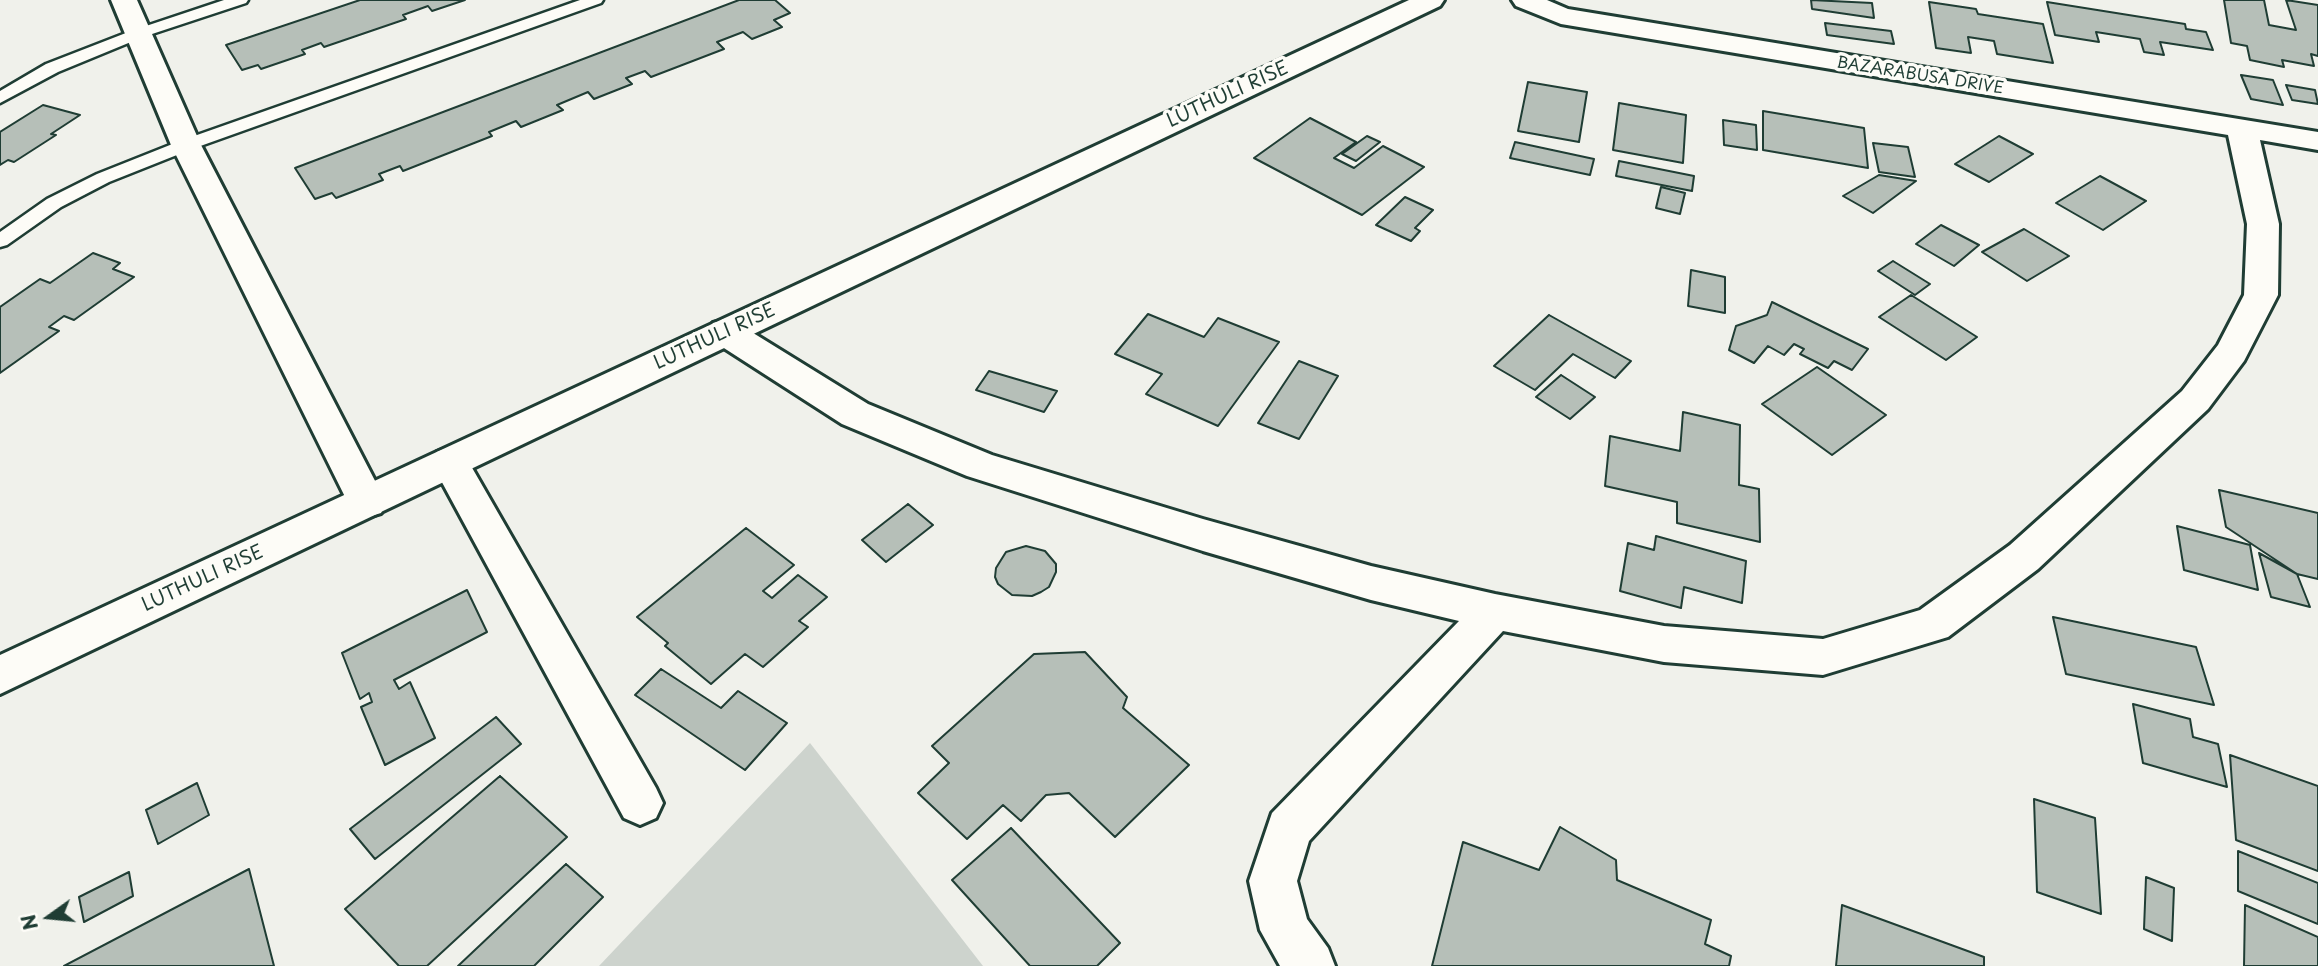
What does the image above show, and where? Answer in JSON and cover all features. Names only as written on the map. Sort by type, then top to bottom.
[{"type":"street","points":[[124,0],[186,145],[367,502]]},
{"type":"street","name":"LUTHULI RISE","points":[[0,674],[1431,0]]},
{"type":"street","name":"BAZARABUSA DRIVE","points":[[1525,0],[1561,16],[2318,141]]},
{"type":"street","points":[[725,332],[855,414],[980,466],[1255,550],[1371,583],[1495,612],[1664,644],[1823,657],[1933,624],[2024,557],[2195,400],[2232,352],[2261,295],[2263,224],[2242,129]]},
{"type":"street","points":[[450,462],[640,803]]},
{"type":"street","points":[[1310,966],[1285,930],[1273,881],[1289,829],[1495,612]]},
{"type":"lane","points":[[0,98],[52,68],[137,34],[240,0]]},
{"type":"lane","points":[[0,241],[54,203],[103,178],[186,145],[595,0]]},
{"type":"shaded area","points":[[810,743],[983,966],[599,966]]},
{"type":"building","points":[[360,0],[465,0],[432,11],[428,6],[403,15],[406,19],[324,47],[321,43],[302,50],[305,54],[261,69],[258,65],[242,70],[226,45]]},
{"type":"building","points":[[739,0],[775,0],[790,13],[774,20],[782,27],[752,39],[743,32],[717,42],[724,49],[651,77],[645,71],[626,78],[632,84],[594,99],[588,92],[557,105],[563,110],[521,127],[516,121],[489,132],[492,136],[403,171],[400,166],[379,174],[383,180],[336,198],[332,193],[315,199],[295,168]]},
{"type":"building","points":[[1811,0],[1872,3],[1874,18],[1812,9]]},
{"type":"building","points":[[2224,0],[2264,0],[2269,25],[2296,30],[2286,0],[2318,5],[2318,56],[2311,54],[2314,66],[2282,60],[2284,67],[2250,60],[2247,46],[2231,43]]},
{"type":"building","points":[[1929,2],[1976,9],[1978,14],[2043,24],[2053,63],[1997,54],[1994,41],[1968,37],[1971,53],[1936,48]]},
{"type":"building","points":[[2047,2],[2185,24],[2186,29],[2206,32],[2213,50],[2160,42],[2164,55],[2144,52],[2140,39],[2096,32],[2099,42],[2055,35]]},
{"type":"building","points":[[1825,23],[1891,31],[1894,44],[1827,35]]},
{"type":"building","points":[[2241,75],[2273,80],[2283,105],[2251,99]]},
{"type":"building","points":[[1528,82],[1587,92],[1579,142],[1518,131]]},
{"type":"building","points":[[2286,85],[2315,90],[2318,104],[2292,100]]},
{"type":"building","points":[[1619,103],[1686,115],[1683,163],[1613,150]]},
{"type":"building","points":[[43,105],[80,115],[51,134],[56,135],[14,162],[8,160],[0,165],[0,132]]},
{"type":"building","points":[[1763,111],[1864,128],[1868,168],[1763,150]]},
{"type":"building","points":[[1310,118],[1356,142],[1334,158],[1354,168],[1383,146],[1424,167],[1362,215],[1254,158]]},
{"type":"building","points":[[1723,120],[1756,125],[1757,150],[1724,145]]},
{"type":"building","points":[[1367,136],[1380,142],[1356,161],[1342,154]]},
{"type":"building","points":[[1999,136],[2033,154],[1989,182],[1955,164]]},
{"type":"building","points":[[1515,142],[1594,159],[1590,175],[1510,158]]},
{"type":"building","points":[[1873,143],[1908,147],[1915,177],[1879,172]]},
{"type":"building","points":[[1619,161],[1694,176],[1692,191],[1616,176]]},
{"type":"building","points":[[1879,175],[1916,181],[1873,213],[1843,196]]},
{"type":"building","points":[[2100,176],[2146,201],[2103,230],[2056,203]]},
{"type":"building","points":[[1661,187],[1685,193],[1680,214],[1656,208]]},
{"type":"building","points":[[1405,197],[1433,210],[1415,228],[1420,231],[1411,241],[1376,225]]},
{"type":"building","points":[[1941,225],[1979,245],[1954,266],[1916,244]]},
{"type":"building","points":[[2024,229],[2069,256],[2027,281],[1982,252]]},
{"type":"building","points":[[93,253],[120,263],[113,269],[134,277],[74,320],[64,316],[49,327],[59,331],[0,373],[0,307],[40,279],[50,283]]},
{"type":"building","points":[[1893,261],[1930,284],[1915,295],[1878,271]]},
{"type":"building","points":[[1691,270],[1725,277],[1725,313],[1688,306]]},
{"type":"building","points":[[1911,295],[1977,337],[1946,360],[1879,317]]},
{"type":"building","points":[[1772,302],[1868,349],[1852,370],[1834,361],[1828,368],[1800,354],[1804,349],[1794,344],[1784,355],[1768,346],[1754,363],[1729,350],[1736,326],[1767,315]]},
{"type":"building","points":[[1148,314],[1204,337],[1218,318],[1279,342],[1218,426],[1146,394],[1162,374],[1115,354]]},
{"type":"building","points":[[1549,315],[1631,361],[1615,378],[1573,354],[1535,390],[1494,366]]},
{"type":"building","points":[[1299,361],[1338,376],[1299,439],[1258,423]]},
{"type":"building","points":[[1817,367],[1886,415],[1832,455],[1762,404]]},
{"type":"building","points":[[989,371],[1057,391],[1044,412],[976,390]]},
{"type":"building","points":[[1561,375],[1595,397],[1570,419],[1536,397]]},
{"type":"building","points":[[1683,412],[1740,425],[1739,485],[1759,489],[1760,542],[1677,523],[1677,502],[1605,486],[1610,436],[1680,451]]},
{"type":"building","points":[[2219,490],[2318,513],[2318,579],[2297,574],[2226,527]]},
{"type":"building","points":[[908,504],[933,525],[886,562],[862,540]]},
{"type":"building","points":[[2177,526],[2250,545],[2258,590],[2184,570]]},
{"type":"building","points":[[746,528],[794,565],[763,591],[772,598],[798,575],[827,597],[799,621],[808,627],[763,667],[745,654],[711,684],[665,646],[668,643],[637,617]]},
{"type":"building","points":[[1656,536],[1746,561],[1742,603],[1684,587],[1681,608],[1620,591],[1628,543],[1654,550]]},
{"type":"building","points":[[1026,546],[1045,551],[1056,564],[1056,572],[1049,587],[1041,592],[1032,596],[1012,595],[998,584],[995,577],[996,568],[1006,552]]},
{"type":"building","points":[[2259,553],[2297,574],[2310,607],[2271,597]]},
{"type":"building","points":[[467,590],[487,632],[394,680],[399,689],[410,682],[435,738],[385,765],[361,707],[372,702],[369,693],[360,699],[342,653]]},
{"type":"building","points":[[2053,617],[2196,647],[2214,705],[2066,674]]},
{"type":"building","points":[[1085,652],[1127,697],[1123,708],[1189,765],[1115,837],[1069,793],[1046,795],[1021,821],[1003,805],[967,839],[918,793],[949,763],[932,746],[1034,654]]},
{"type":"building","points":[[661,669],[721,708],[738,691],[787,723],[745,770],[635,695]]},
{"type":"building","points":[[2133,704],[2190,719],[2193,737],[2218,744],[2227,787],[2143,763]]},
{"type":"building","points":[[496,717],[521,744],[375,859],[350,829]]},
{"type":"building","points":[[2230,755],[2318,786],[2318,871],[2236,840]]},
{"type":"building","points":[[500,776],[567,837],[427,966],[399,966],[345,909]]},
{"type":"building","points":[[197,783],[209,815],[158,844],[146,810]]},
{"type":"building","points":[[2034,799],[2095,818],[2101,914],[2037,892]]},
{"type":"building","points":[[1560,827],[1616,860],[1617,880],[1711,920],[1705,944],[1731,956],[1729,966],[1432,966],[1463,842],[1539,870]]},
{"type":"building","points":[[1011,828],[1120,943],[1097,966],[1030,966],[952,880]]},
{"type":"building","points":[[2238,851],[2318,883],[2318,924],[2238,891]]},
{"type":"building","points":[[566,864],[603,897],[534,966],[458,966]]},
{"type":"building","points":[[249,869],[274,966],[64,966]]},
{"type":"building","points":[[129,872],[133,896],[84,922],[79,897]]},
{"type":"building","points":[[2146,877],[2174,888],[2172,941],[2144,929]]},
{"type":"building","points":[[1842,905],[1984,957],[1984,966],[1836,966]]},
{"type":"building","points":[[2245,905],[2318,937],[2318,966],[2244,966]]}]
